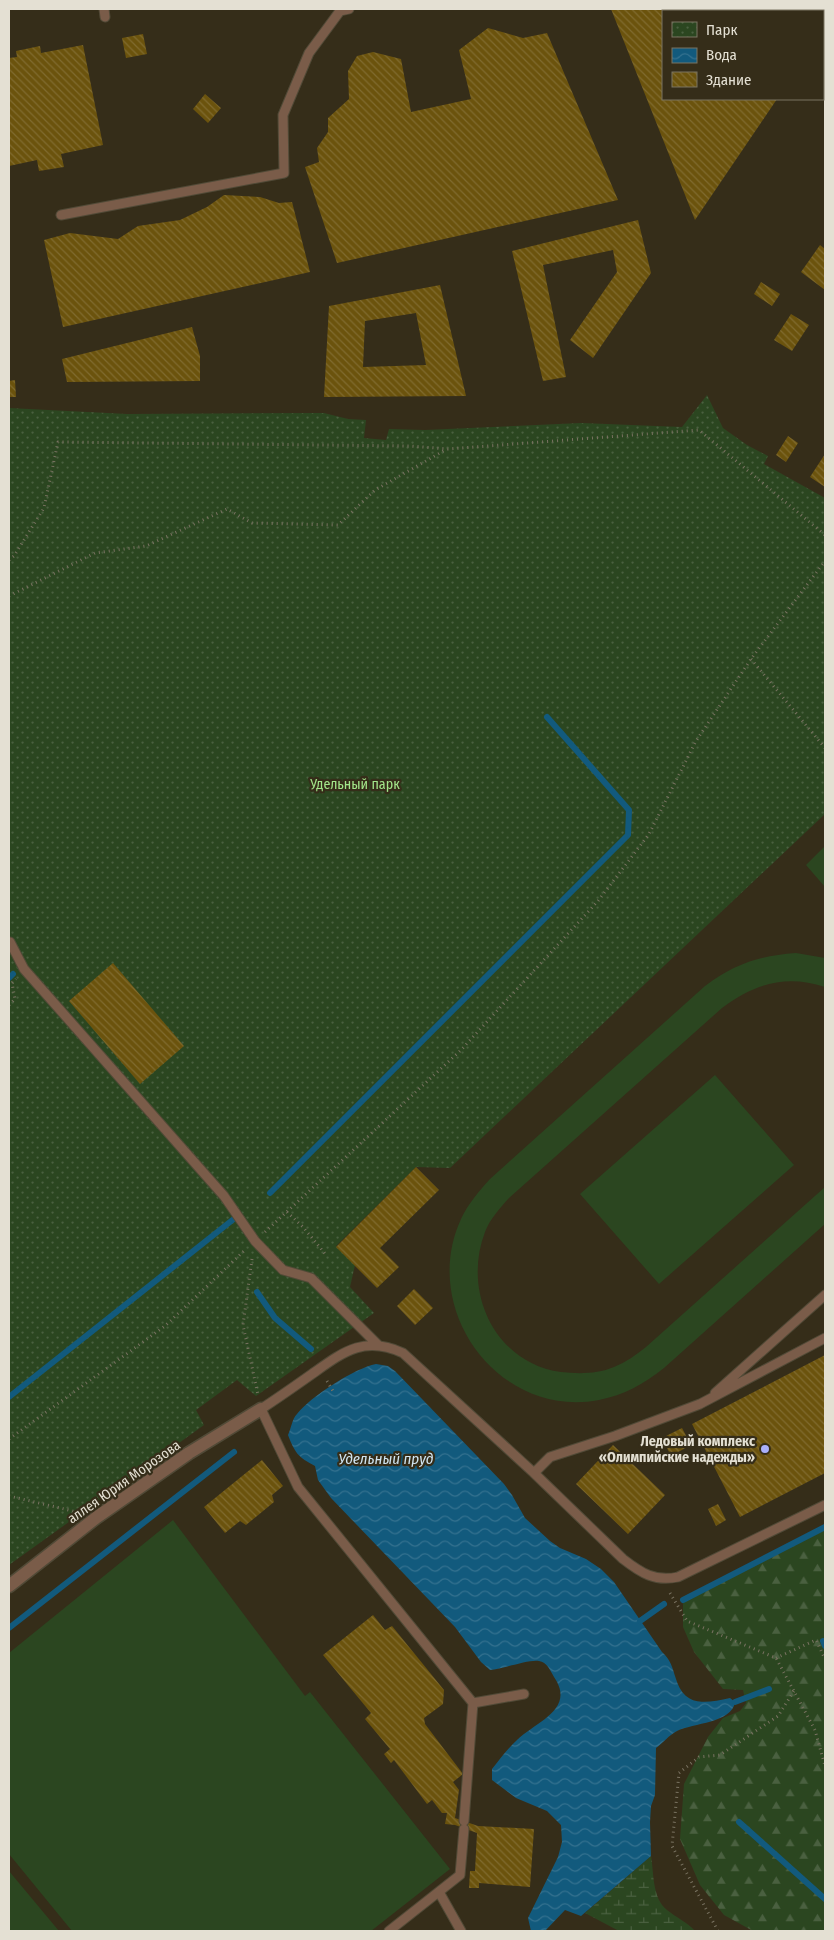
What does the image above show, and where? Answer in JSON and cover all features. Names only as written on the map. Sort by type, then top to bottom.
[{"type":"street","name":"аллея Юрия Морозова","points":[[9,1586],[97,1517],[190,1453],[261,1410]]},
{"type":"lane","points":[[61,215],[284,173],[283,115],[309,53],[340,10],[349,9]]},
{"type":"lane","points":[[10,942],[24,969],[224,1196],[255,1241],[283,1270],[311,1278],[378,1345]]},
{"type":"lane","points":[[704,1402],[825,1295]]},
{"type":"lane","points":[[534,1473],[550,1457],[615,1436],[704,1402],[825,1338]]},
{"type":"lane","points":[[389,1931],[460,1875],[473,1703],[298,1487],[261,1410],[344,1352],[361,1346],[378,1345],[403,1353],[534,1473],[623,1559],[645,1574],[661,1580],[678,1577],[825,1505]]},
{"type":"lane","points":[[473,1703],[524,1694]]},
{"type":"lane","points":[[439,1892],[459,1931]]},
{"type":"path","points":[[9,560],[14,556],[44,508],[58,442],[410,446],[448,449],[699,430],[825,535]]},
{"type":"path","points":[[9,596],[95,553],[146,546],[226,510],[252,523],[338,525],[375,490],[448,449]]},
{"type":"path","points":[[9,1439],[165,1326],[461,1050],[598,902],[649,834],[696,741],[750,659],[825,561]]},
{"type":"path","points":[[750,659],[825,748]]},
{"type":"path","points":[[9,1005],[15,999],[12,983],[24,969]]},
{"type":"path","points":[[287,1212],[327,1256]]},
{"type":"path","points":[[255,1241],[243,1325],[261,1410]]},
{"type":"path","points":[[330,1386],[333,1391]]},
{"type":"path","points":[[9,1496],[97,1517]]},
{"type":"path","points":[[661,1580],[688,1621],[776,1658],[815,1730],[825,1766]]},
{"type":"path","points":[[776,1658],[816,1640],[825,1660]]},
{"type":"path","points":[[718,1931],[672,1846],[678,1773],[699,1757],[720,1755],[778,1716],[794,1691]]},
{"type":"green space","name":"Удельный парк","points":[[707,395],[723,428],[747,445],[768,456],[764,464],[825,498],[825,814],[450,1168],[416,1167],[336,1246],[355,1265],[350,1287],[374,1313],[256,1396],[237,1380],[196,1410],[204,1425],[9,1565],[9,408],[127,414],[324,413],[348,419],[366,420],[364,438],[386,440],[389,429],[425,430],[581,423],[682,427]]},
{"type":"green space","points":[[825,846],[825,887],[806,865]]},
{"type":"green space","points":[[796,953],[825,958],[825,987],[797,981],[771,984],[758,987],[722,1008],[509,1198],[492,1218],[485,1232],[479,1255],[478,1278],[482,1300],[490,1321],[502,1340],[518,1355],[538,1366],[561,1372],[601,1371],[623,1363],[646,1347],[825,1187],[825,1224],[664,1368],[641,1384],[625,1392],[599,1400],[563,1401],[529,1393],[500,1375],[477,1351],[460,1321],[451,1288],[451,1254],[461,1219],[470,1203],[490,1179],[705,986],[716,978],[748,962],[770,956]]},
{"type":"green space","points":[[715,1075],[794,1165],[659,1284],[580,1194]]},
{"type":"green space","points":[[173,1520],[305,1696],[310,1692],[450,1869],[371,1931],[72,1931],[9,1854],[9,1653]]},
{"type":"green space","points":[[825,1527],[825,1931],[753,1931],[724,1915],[700,1885],[680,1839],[684,1784],[708,1737],[723,1718],[740,1711],[746,1703],[743,1690],[723,1689],[694,1652],[683,1627],[683,1600]]},
{"type":"green space","points":[[651,1856],[656,1892],[662,1905],[695,1931],[619,1931],[585,1913]]},
{"type":"green space","points":[[9,1871],[59,1931],[9,1931]]},
{"type":"water","name":"Удельный пруд","points":[[376,1364],[388,1366],[395,1371],[504,1484],[525,1518],[550,1541],[560,1548],[586,1559],[601,1569],[614,1582],[669,1661],[680,1688],[685,1695],[697,1701],[705,1702],[730,1698],[735,1702],[727,1714],[720,1718],[677,1731],[656,1748],[655,1795],[651,1806],[650,1822],[651,1856],[581,1916],[565,1910],[545,1931],[531,1931],[528,1918],[558,1857],[562,1842],[561,1825],[547,1811],[516,1798],[492,1780],[492,1769],[514,1743],[557,1706],[560,1698],[560,1688],[550,1669],[539,1661],[529,1661],[490,1670],[481,1662],[455,1627],[331,1498],[318,1480],[315,1466],[298,1454],[288,1435],[295,1416],[303,1407],[345,1377]]},
{"type":"building","points":[[611,9],[787,10],[662,10],[662,100],[776,100],[695,220]]},
{"type":"building","points":[[488,28],[523,38],[547,33],[618,200],[337,263],[305,167],[319,162],[317,148],[328,132],[328,118],[349,99],[348,71],[357,56],[373,52],[401,59],[411,112],[471,99],[459,50]]},
{"type":"building","points":[[143,34],[147,54],[126,58],[122,38]]},
{"type":"building","points":[[83,45],[103,145],[61,154],[64,167],[39,171],[37,160],[9,166],[9,58],[17,57],[16,51],[40,46],[41,53]]},
{"type":"building","points":[[205,94],[221,108],[208,123],[193,109]]},
{"type":"building","points":[[224,195],[260,197],[279,203],[292,202],[310,272],[63,327],[44,240],[70,233],[118,239],[138,226],[180,220],[207,207]]},
{"type":"building","points":[[638,220],[651,273],[593,358],[570,340],[617,272],[613,250],[543,265],[566,377],[543,381],[512,251]]},
{"type":"building","points":[[820,245],[825,249],[825,290],[801,272]]},
{"type":"building","points":[[761,282],[780,294],[772,306],[754,294]]},
{"type":"building","points":[[440,285],[466,396],[324,397],[329,306]],"holes":[[[416,313],[426,365],[363,367],[365,321]]]},
{"type":"building","points":[[791,314],[809,325],[792,351],[774,340]]},
{"type":"building","points":[[192,327],[200,356],[200,381],[67,382],[62,359]]},
{"type":"building","points":[[15,380],[16,397],[9,397],[9,381]]},
{"type":"building","points":[[788,436],[798,443],[786,462],[776,455]]},
{"type":"building","points":[[825,454],[825,487],[810,477]]},
{"type":"building","points":[[113,963],[184,1046],[140,1084],[69,1001]]},
{"type":"building","points":[[416,1167],[439,1190],[380,1248],[399,1267],[377,1288],[336,1247]]},
{"type":"building","points":[[414,1289],[433,1308],[415,1325],[397,1306]]},
{"type":"building","name":"Ледовый комплекс «Олимпийские надежды»","points":[[825,1355],[825,1473],[740,1517],[692,1424]]},
{"type":"building","points":[[682,1428],[691,1445],[671,1456],[662,1438]]},
{"type":"building","points":[[613,1445],[665,1495],[628,1534],[576,1484]]},
{"type":"building","points":[[262,1460],[283,1486],[272,1495],[274,1502],[246,1525],[240,1521],[225,1533],[204,1507]]},
{"type":"building","points":[[718,1504],[726,1520],[716,1526],[708,1509]]},
{"type":"building","points":[[373,1615],[385,1630],[392,1626],[444,1690],[443,1704],[424,1718],[425,1724],[463,1774],[453,1782],[459,1790],[455,1818],[478,1826],[534,1829],[530,1887],[479,1883],[479,1888],[469,1888],[470,1871],[475,1871],[477,1833],[455,1825],[445,1824],[447,1813],[442,1813],[432,1800],[427,1804],[394,1760],[391,1763],[384,1754],[390,1749],[365,1719],[371,1713],[323,1655]]},
{"type":"waterway","points":[[270,1193],[628,835],[629,810],[547,717]]},
{"type":"waterway","points":[[9,978],[13,974]]},
{"type":"waterway","points":[[9,1397],[235,1218]]},
{"type":"waterway","points":[[257,1292],[275,1318],[311,1349]]},
{"type":"waterway","points":[[9,1628],[234,1452]]},
{"type":"waterway","points":[[683,1600],[825,1527]]},
{"type":"waterway","points":[[640,1621],[664,1604]]},
{"type":"waterway","points":[[823,1641],[825,1646]]},
{"type":"waterway","points":[[735,1702],[769,1689]]},
{"type":"waterway","points":[[739,1822],[825,1899]]},
{"type":"place","name":"Ледовый комплекс «Олимпийские надежды»","points":[[765,1449]]}]
